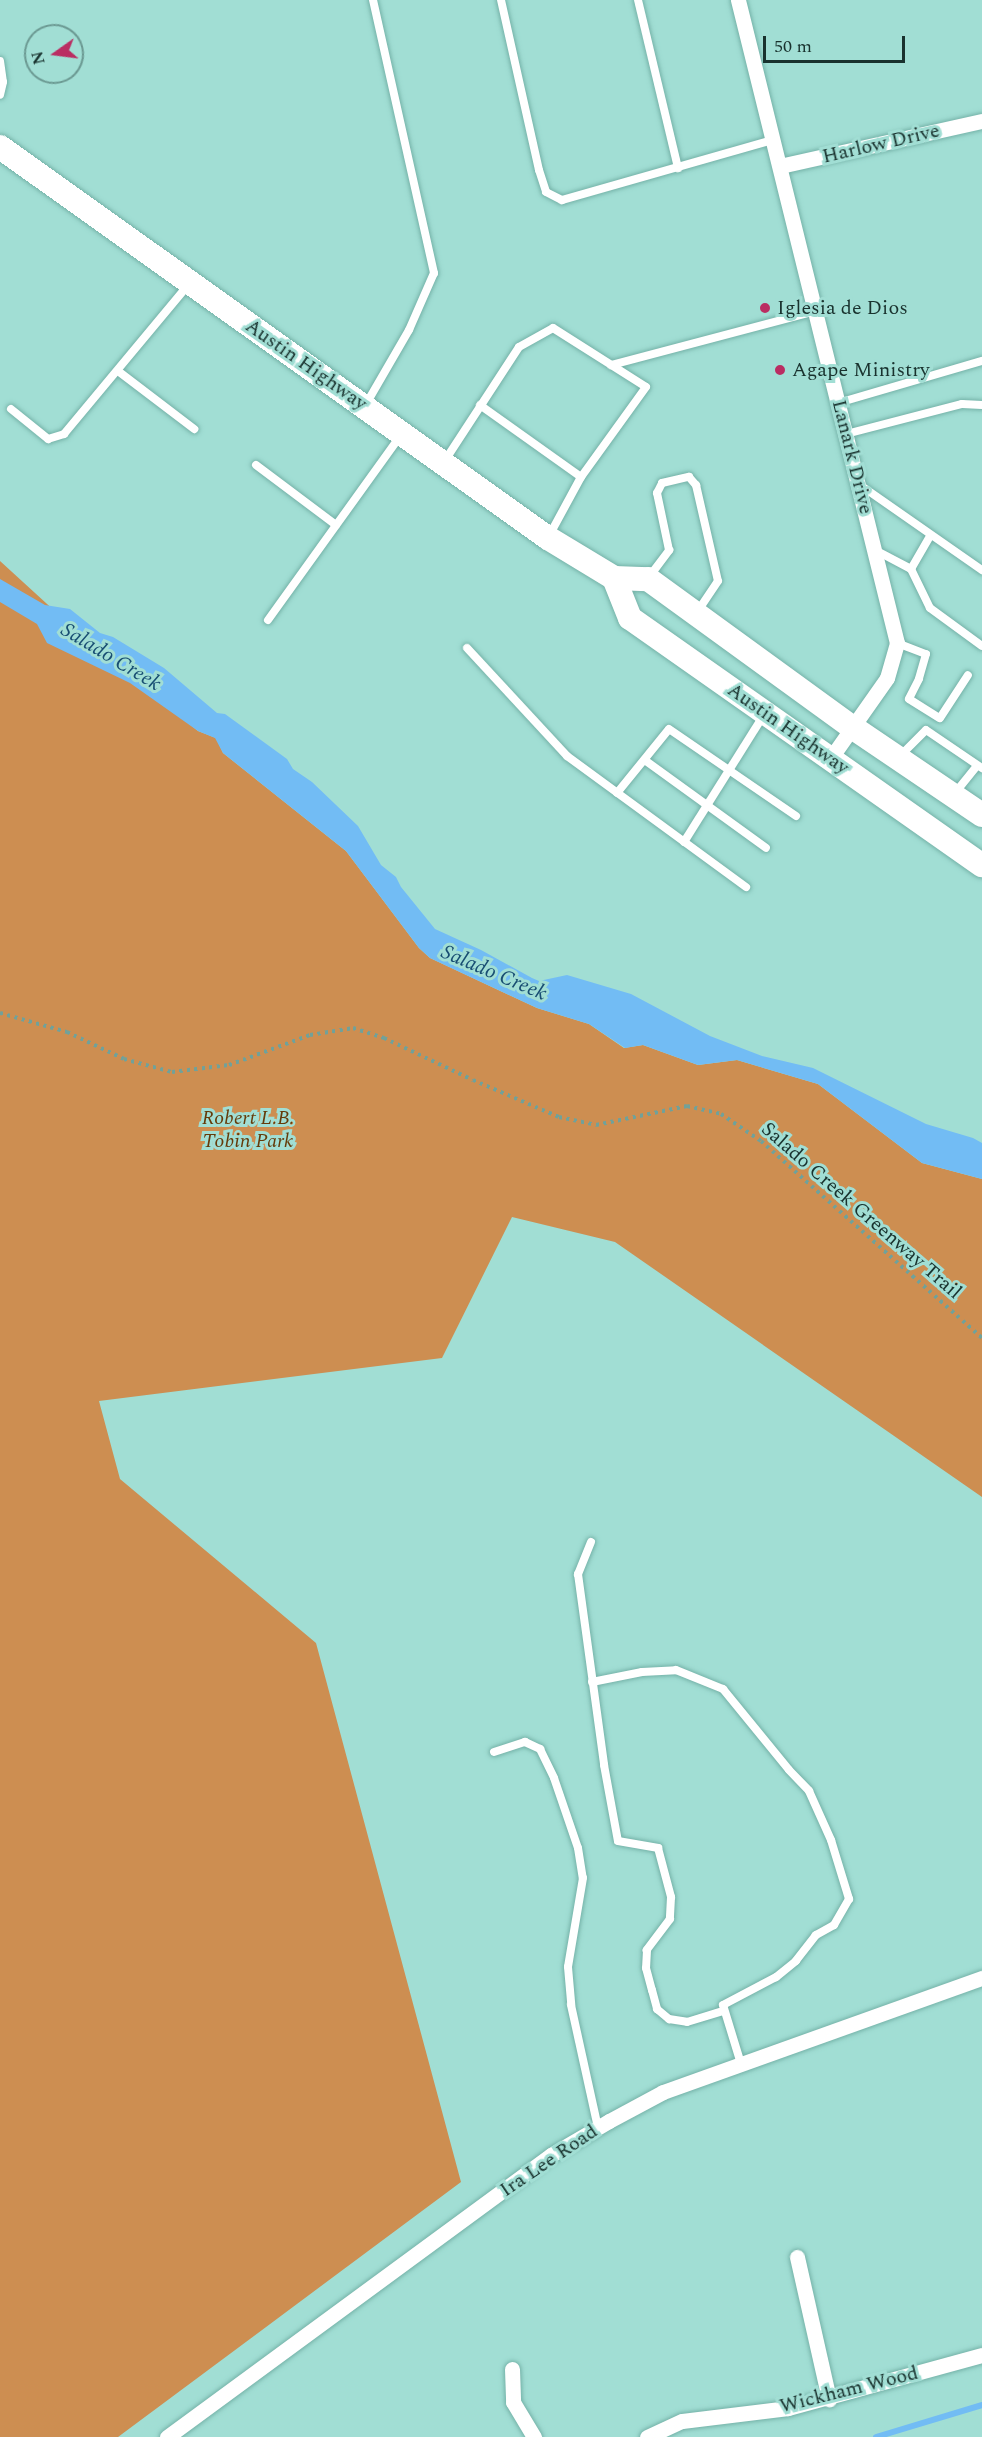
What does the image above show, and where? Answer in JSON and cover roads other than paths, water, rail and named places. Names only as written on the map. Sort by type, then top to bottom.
[{"type":"main road","name":"Austin Highway","points":[[0,147],[548,538],[614,578],[648,579],[852,727],[982,815]]},
{"type":"main road","name":"Austin Highway","points":[[614,578],[630,618],[982,865]]},
{"type":"street","name":"Lanark Drive","points":[[738,0],[897,643],[887,678],[830,759]]},
{"type":"street","name":"Harlow Drive","points":[[780,166],[982,121]]},
{"type":"street","name":"Ira Lee Road","points":[[167,2437],[551,2155],[598,2128],[663,2092],[982,1978]]},
{"type":"street","points":[[797,2257],[829,2399]]},
{"type":"street","name":"Wickham Wood","points":[[647,2437],[682,2421],[699,2417],[788,2408],[829,2399],[982,2355]]},
{"type":"street","points":[[512,2369],[513,2402],[534,2437]]},
{"type":"lane","points":[[364,407],[409,330],[434,273],[373,0]]},
{"type":"lane","points":[[501,0],[546,192],[562,200],[773,140]]},
{"type":"lane","points":[[638,0],[678,168]]},
{"type":"lane","points":[[0,61],[3,82],[0,95]]},
{"type":"lane","points":[[11,409],[48,439],[64,434],[190,282]]},
{"type":"lane","points":[[611,364],[815,311]]},
{"type":"lane","points":[[443,464],[519,347],[553,328],[645,387],[581,477],[548,538]]},
{"type":"lane","points":[[838,403],[982,361]]},
{"type":"lane","points":[[118,371],[194,429]]},
{"type":"lane","points":[[846,434],[962,404],[982,405]]},
{"type":"lane","points":[[480,405],[581,477]]},
{"type":"lane","points":[[268,620],[402,434]]},
{"type":"lane","points":[[256,465],[336,525]]},
{"type":"lane","points":[[648,579],[669,550],[657,493],[662,483],[689,477],[696,485],[718,581],[696,613]]},
{"type":"lane","points":[[858,484],[982,570]]},
{"type":"lane","points":[[910,568],[931,535]]},
{"type":"lane","points":[[875,550],[910,568],[930,608],[982,646]]},
{"type":"lane","points":[[897,643],[926,654],[919,679],[909,699],[940,718],[968,675]]},
{"type":"lane","points":[[467,648],[567,756],[746,888]]},
{"type":"lane","points":[[684,842],[765,713]]},
{"type":"lane","points":[[617,793],[669,729],[796,816]]},
{"type":"lane","points":[[899,757],[926,729],[979,767],[953,796]]},
{"type":"lane","points":[[645,761],[766,848]]},
{"type":"lane","points":[[591,1542],[578,1574],[592,1682],[618,1841],[658,1848],[671,1897],[670,1919],[647,1950],[646,1968],[657,2009],[669,2019],[687,2022],[723,2011]]},
{"type":"lane","points":[[592,1682],[642,1672],[676,1670],[723,1689],[809,1791],[831,1840],[849,1899],[834,1925],[816,1935],[796,1961],[776,1977],[732,1999],[723,2006],[741,2064]]},
{"type":"lane","points":[[494,1752],[525,1742],[540,1749],[554,1778],[578,1848],[583,1878],[568,1967],[570,2005],[598,2128]]},
{"type":"water","name":"Salado Creek","points":[[0,579],[45,605],[70,609],[100,633],[113,637],[164,668],[217,713],[225,714],[287,759],[293,769],[312,782],[358,826],[381,865],[396,877],[401,887],[435,929],[539,981],[567,975],[631,994],[710,1036],[762,1056],[813,1068],[926,1124],[973,1138],[982,1143],[982,1179],[922,1163],[818,1084],[737,1060],[698,1065],[643,1045],[625,1048],[589,1024],[537,1008],[430,958],[419,948],[346,851],[223,753],[215,738],[198,731],[130,683],[47,643],[37,624],[0,602]]},
{"type":"waterway","points":[[876,2437],[982,2405]]},
{"type":"place","name":"Iglesia de Dios","points":[[765,308]]},
{"type":"place","name":"Agape Ministry","points":[[780,370]]},
{"type":"park label","name":"Robert L.B. Tobin Park","points":[[248,1130]]}]
